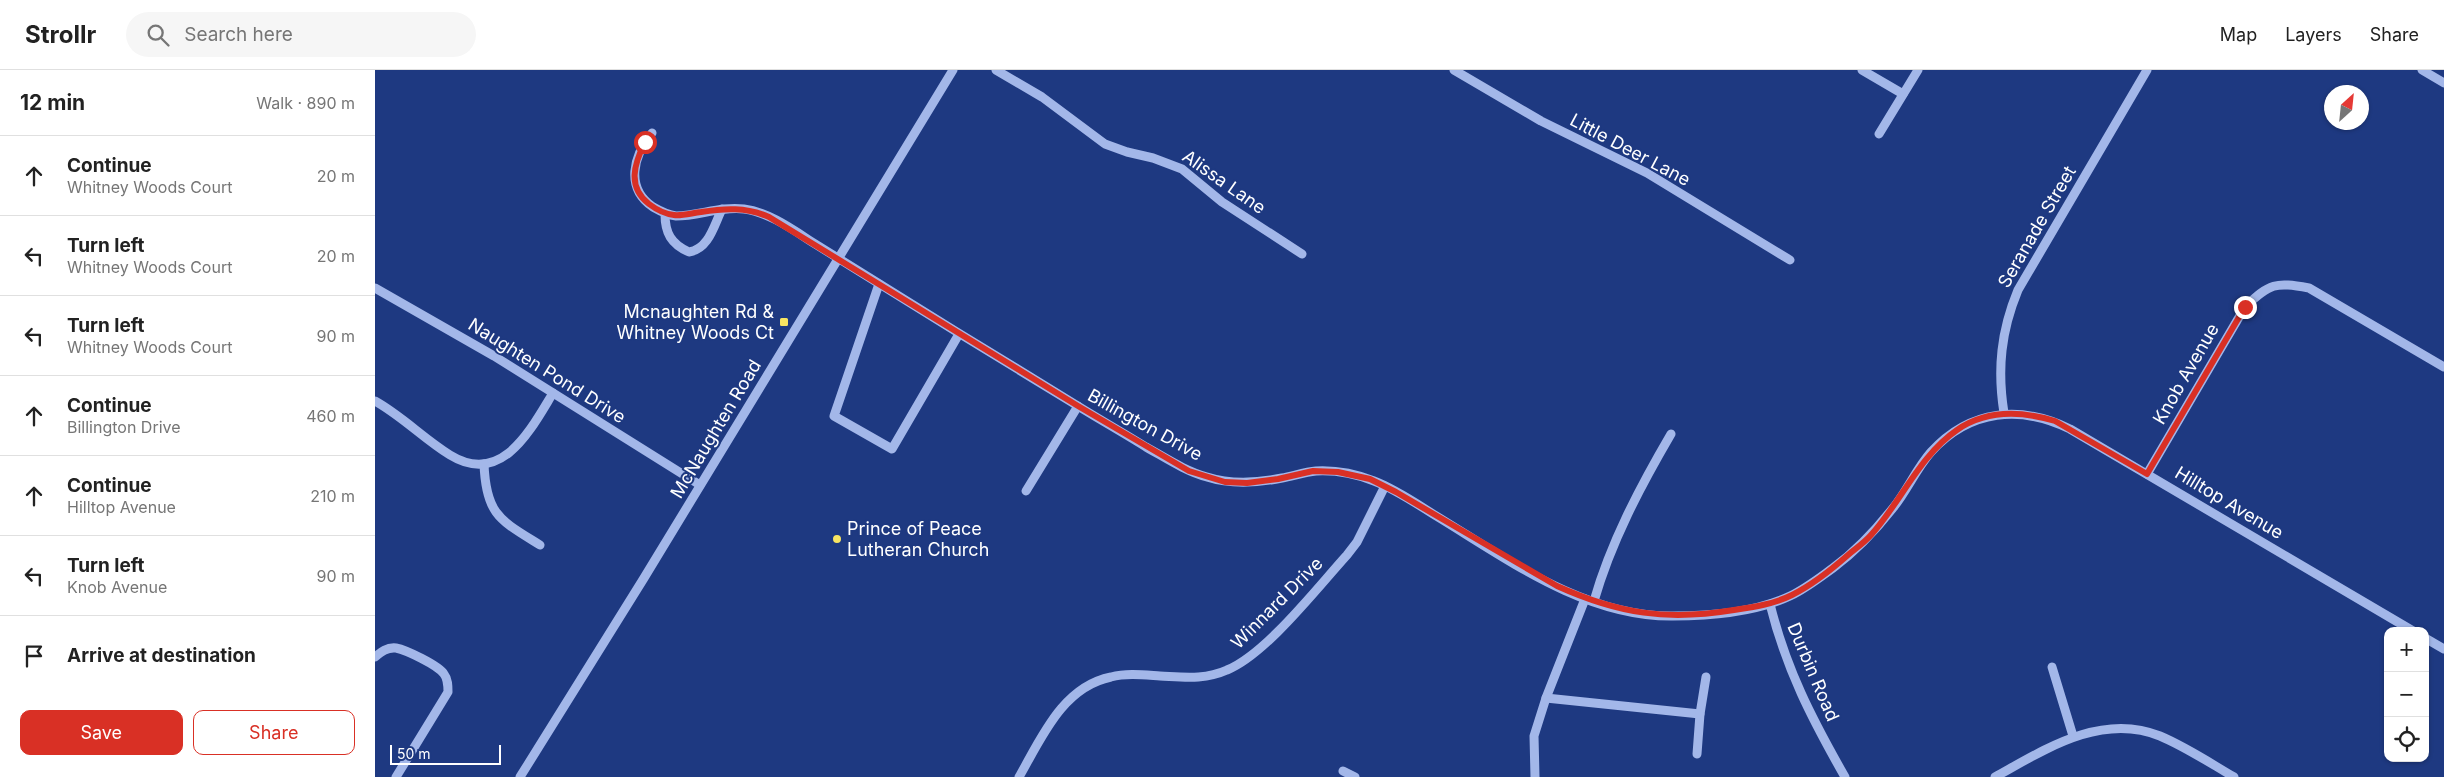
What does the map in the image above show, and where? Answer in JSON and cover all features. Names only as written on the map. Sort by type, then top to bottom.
[{"type":"street","name":"McNaughten Road","points":[[520,777],[953,70]]},
{"type":"street","name":"Alissa Lane","points":[[996,70],[1049,101],[1105,144],[1127,152],[1153,158],[1182,170],[1222,202],[1302,254]]},
{"type":"street","points":[[1862,70],[1903,94]]},
{"type":"street","points":[[1879,134],[1918,70]]},
{"type":"street","name":"Seranade Street","points":[[2004,413],[2001,394],[2001,341],[2018,290],[2147,70]]},
{"type":"street","points":[[2422,70],[2444,83]]},
{"type":"street","name":"Little Deer Lane","points":[[1460,72],[1541,121],[1647,173],[1790,260]]},
{"type":"street","points":[[652,133],[640,152],[633,175],[637,190],[643,200],[665,214],[665,229],[672,241],[689,252],[696,251],[705,244],[722,209]]},
{"type":"street","name":"Billington Drive","points":[[665,214],[676,216],[722,209],[757,212],[839,259],[1078,406],[1182,467],[1206,477],[1225,482],[1247,483],[1278,479],[1313,471],[1338,472],[1363,477],[1385,486],[1524,569],[1589,600],[1642,614],[1668,617],[1704,615],[1770,604]]},
{"type":"street","points":[[879,284],[834,416],[891,449],[959,334]]},
{"type":"street","name":"Knob Avenue","points":[[2147,474],[2245,307],[2263,290],[2285,284],[2309,288],[2444,367]]},
{"type":"street","name":"Naughten Pond Drive","points":[[375,288],[414,309],[553,393],[700,485]]},
{"type":"street","points":[[375,401],[403,419],[451,456],[484,464],[501,460],[515,449],[528,434],[553,393]]},
{"type":"street","points":[[1026,491],[1078,406]]},
{"type":"street","name":"Hilltop Avenue","points":[[1770,604],[1793,595],[1834,567],[1869,537],[1896,505],[1930,454],[1945,440],[1965,426],[2004,413],[2038,416],[2055,421],[2406,627]]},
{"type":"street","points":[[1535,777],[1534,736],[1546,698],[1589,600],[1601,578],[1623,523],[1645,478],[1671,434]]},
{"type":"street","points":[[484,464],[485,489],[495,512],[505,523],[540,545]]},
{"type":"street","name":"Winnard Drive","points":[[1020,776],[1055,716],[1070,698],[1089,684],[1110,677],[1135,674],[1210,677],[1245,661],[1347,555],[1357,542],[1385,486]]},
{"type":"street","name":"Durbin Road","points":[[1770,604],[1792,673],[1809,713],[1845,777]]},
{"type":"street","points":[[2429,640],[2444,649]]},
{"type":"street","points":[[375,657],[384,650],[395,648],[405,651],[437,667],[444,673],[448,682],[448,692],[395,777]]},
{"type":"street","points":[[2052,667],[2073,736]]},
{"type":"street","points":[[1697,754],[1700,714],[1706,678]]},
{"type":"street","points":[[1546,698],[1700,714]]},
{"type":"street","points":[[1995,777],[2073,736],[2099,730],[2119,729],[2158,735],[2181,745],[2234,777]]},
{"type":"street","points":[[1343,771],[1355,777]]},
{"type":"place","name":"Mcnaughten Rd & Whitney Woods Ct","points":[[784,322]]},
{"type":"place","name":"Prince of Peace Lutheran Church","points":[[837,539]]},
{"type":"route","points":[[645,142],[636,162],[633,175],[637,190],[643,200],[656,209],[665,214],[676,216],[728,208],[746,209],[769,217],[1078,406],[1189,471],[1225,482],[1247,483],[1278,479],[1313,471],[1338,472],[1370,479],[1396,492],[1524,569],[1585,599],[1642,614],[1668,617],[1704,615],[1737,610],[1770,604],[1793,595],[1834,567],[1869,537],[1896,505],[1921,466],[1939,444],[1957,430],[1984,418],[2004,413],[2038,416],[2055,421],[2147,474],[2245,307]]}]
